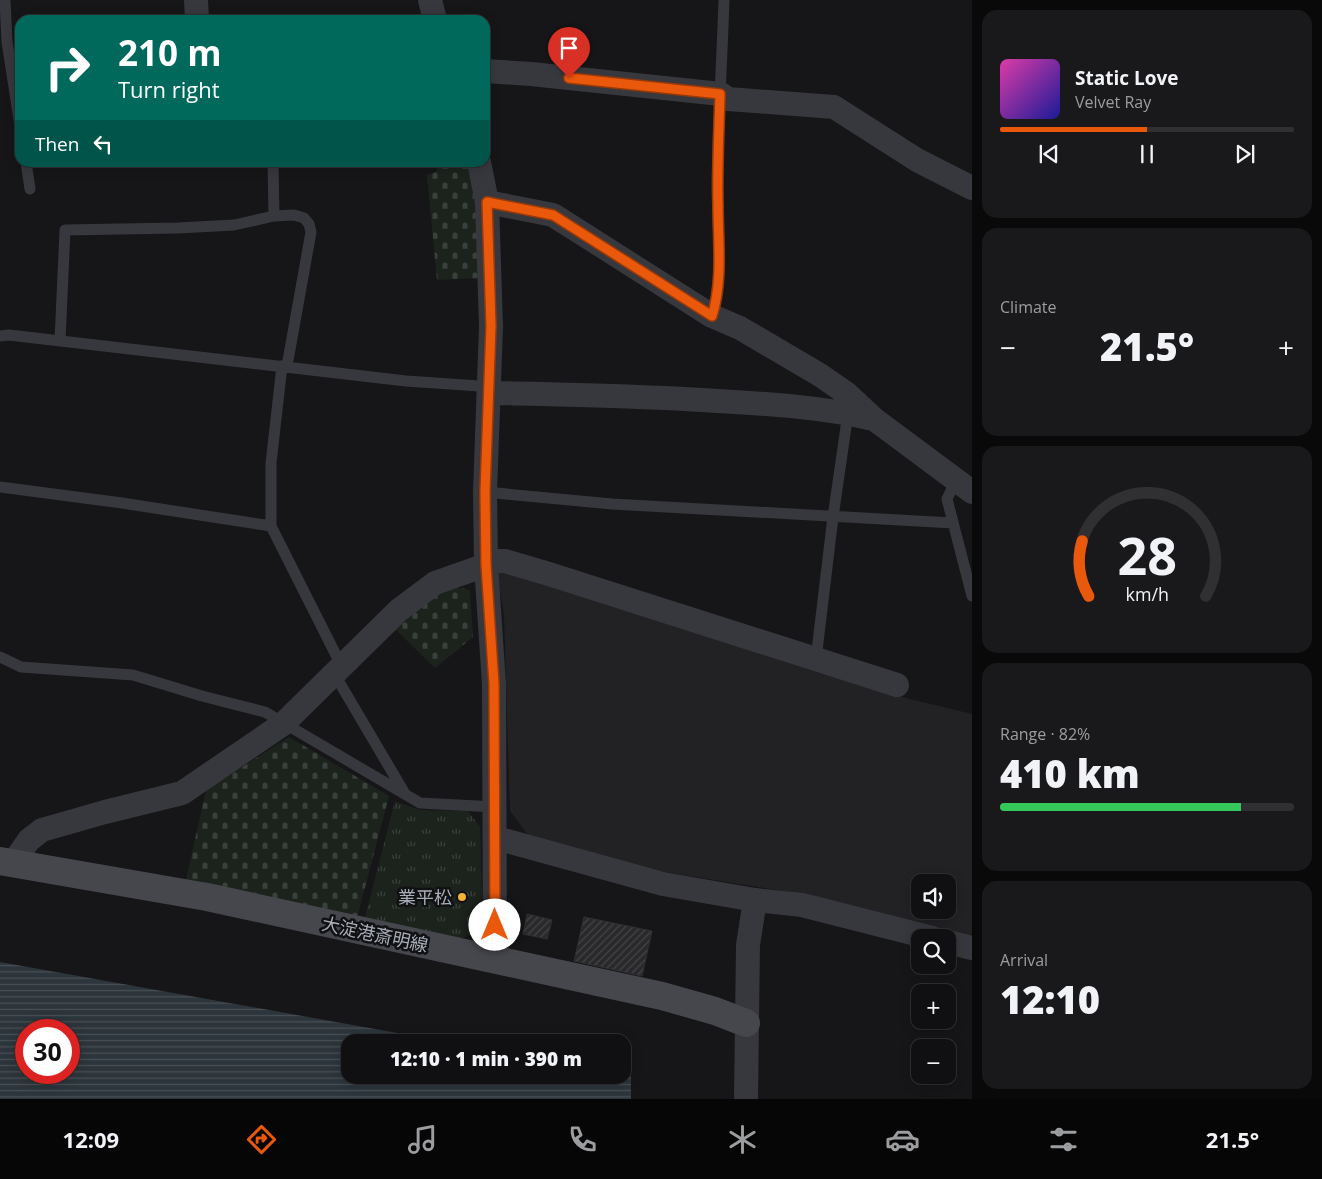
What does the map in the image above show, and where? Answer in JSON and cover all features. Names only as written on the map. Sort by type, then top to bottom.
[{"type":"main road","name":"大淀港斎明線","points":[[7,862],[207,897],[662,996],[715,1010],[746,1023]]},
{"type":"street","points":[[196,0],[197,15]]},
{"type":"street","points":[[430,0],[434,15]]},
{"type":"street","points":[[490,71],[720,94],[728,98],[834,107],[917,160],[972,188]]},
{"type":"street","points":[[480,167],[487,202],[491,326],[485,492],[486,563],[494,684],[496,807],[495,960]]},
{"type":"street","points":[[487,202],[553,215],[712,316],[740,328],[820,375],[846,393],[874,419],[964,486]]},
{"type":"street","points":[[489,391],[644,396],[773,404],[848,413],[874,419]]},
{"type":"street","points":[[7,862],[42,830],[182,793],[283,724],[399,610],[435,583],[486,563],[505,561],[897,685]]},
{"type":"street","points":[[496,838],[663,884],[755,900],[802,905],[911,933]]},
{"type":"street","points":[[746,1099],[748,945],[755,900]]},
{"type":"street","points":[[956,944],[972,948]]},
{"type":"lane","points":[[5,0],[7,42],[15,94]]},
{"type":"lane","points":[[712,316],[716,305],[718,272],[717,181],[724,0]]},
{"type":"lane","points":[[27,167],[30,189]]},
{"type":"lane","points":[[273,167],[274,216]]},
{"type":"lane","points":[[60,341],[65,230],[234,225],[274,216],[294,215],[304,218],[310,224],[312,232],[284,366],[271,463],[271,526],[338,671],[404,794]]},
{"type":"lane","points":[[0,336],[8,335],[406,381],[479,386],[489,391]]},
{"type":"lane","points":[[816,659],[832,517],[848,413]]},
{"type":"lane","points":[[964,486],[946,499],[972,596]]},
{"type":"lane","points":[[0,487],[271,526]]},
{"type":"lane","points":[[485,492],[612,504],[953,523]]},
{"type":"lane","points":[[0,657],[22,667],[133,675],[202,696],[265,712],[420,803],[496,807]]},
{"type":"shaded area","points":[[503,567],[813,671],[910,699],[972,714],[972,938],[956,934],[956,929],[937,929],[801,894],[622,865],[528,835],[510,811],[504,615],[496,569]]},
{"type":"shaded area","points":[[0,962],[403,1034],[341,1034],[341,1084],[631,1084],[631,1099],[0,1099]]},
{"type":"green space","points":[[436,167],[471,167],[476,205],[481,278],[437,280],[427,175],[437,171]]},
{"type":"green space","points":[[449,588],[470,590],[473,637],[435,668],[394,628],[417,606]]},
{"type":"green space","points":[[289,737],[389,796],[357,918],[185,884],[206,790]]},
{"type":"green space","points":[[395,801],[420,810],[468,811],[480,827],[482,893],[479,932],[457,940],[364,921]]},
{"type":"building","points":[[527,914],[552,920],[547,939],[523,934]]},
{"type":"building","points":[[584,917],[652,931],[642,976],[574,961]]},
{"type":"place","name":"業平松","points":[[462,897]]},
{"type":"route","points":[[495,925],[494,684],[486,565],[485,492],[491,326],[487,202],[553,215],[712,316],[716,305],[720,94],[569,78]]}]
